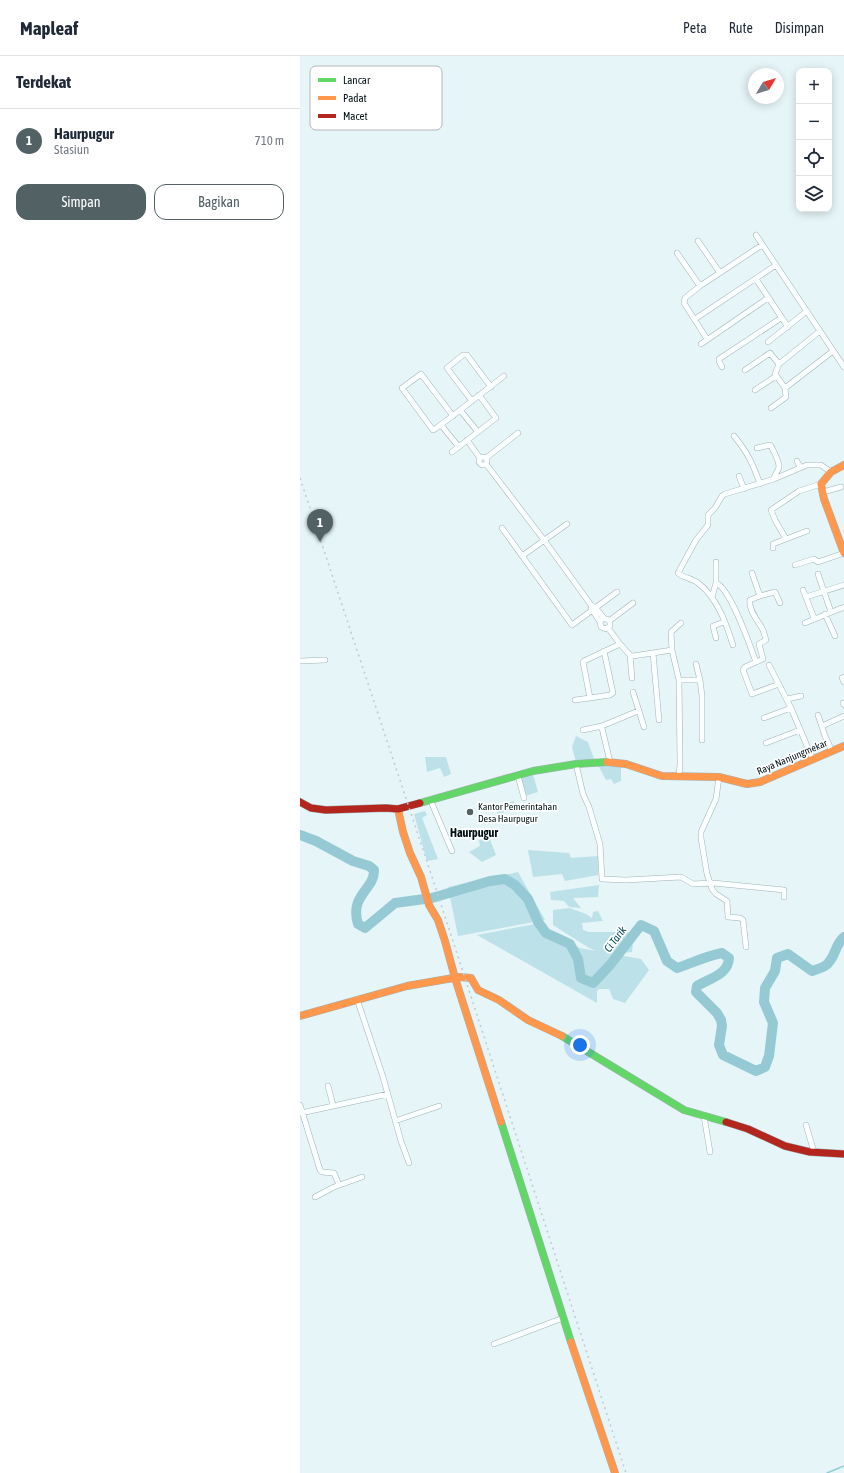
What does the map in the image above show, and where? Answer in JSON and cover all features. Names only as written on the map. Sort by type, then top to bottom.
[{"type":"street","points":[[756,235],[844,367]]},
{"type":"street","points":[[698,241],[720,273]]},
{"type":"street","points":[[708,338],[684,300],[700,286],[762,245]]},
{"type":"street","points":[[677,253],[700,286]]},
{"type":"street","points":[[695,319],[776,265]]},
{"type":"street","points":[[756,279],[788,327]]},
{"type":"street","points":[[701,344],[768,298]]},
{"type":"street","points":[[768,342],[807,311]]},
{"type":"street","points":[[722,367],[719,359],[781,318]]},
{"type":"street","points":[[771,408],[786,396],[785,388],[775,373],[779,364],[820,331]]},
{"type":"street","points":[[785,388],[833,351]]},
{"type":"street","points":[[745,370],[770,354],[779,364]]},
{"type":"street","points":[[472,401],[447,368],[463,355],[466,355],[491,387]]},
{"type":"street","points":[[453,416],[420,374],[402,388],[433,430],[453,416],[504,376]]},
{"type":"street","points":[[755,390],[776,376]]},
{"type":"street","points":[[452,452],[496,418],[479,395]]},
{"type":"street","points":[[460,410],[478,432]]},
{"type":"street","points":[[441,425],[459,447]]},
{"type":"street","points":[[480,458],[486,458],[518,433]]},
{"type":"street","points":[[734,436],[745,449],[751,460],[760,484]]},
{"type":"street","points":[[467,440],[480,458],[479,463],[483,465],[486,464]]},
{"type":"street","points":[[757,448],[771,446],[778,461],[779,468],[774,476],[774,480]]},
{"type":"street","points":[[486,458],[486,464],[591,605],[604,620],[610,624],[608,628],[630,655],[632,678]]},
{"type":"street","points":[[798,460],[800,467]]},
{"type":"street","points":[[733,645],[712,597],[697,582],[679,575],[679,571],[696,540],[708,525],[707,518],[709,512],[715,508],[722,496],[774,480],[800,467],[816,464],[821,465],[831,472]]},
{"type":"street","points":[[786,539],[771,510],[799,491],[821,484],[831,472],[844,465]]},
{"type":"street","points":[[739,476],[744,489]]},
{"type":"street","points":[[795,565],[814,559],[818,562],[844,553],[841,538],[824,499],[821,484]]},
{"type":"street","points":[[823,492],[841,487]]},
{"type":"street","points":[[522,556],[567,524]]},
{"type":"street","points":[[502,528],[571,624],[574,624],[617,592]]},
{"type":"street","points":[[773,548],[773,544],[807,531]]},
{"type":"street","points":[[712,597],[716,583],[716,562]]},
{"type":"street","points":[[752,573],[760,596]]},
{"type":"street","points":[[818,574],[831,612]]},
{"type":"street","points":[[716,583],[722,588],[742,624],[756,662]]},
{"type":"street","points":[[806,597],[844,585]]},
{"type":"street","points":[[802,590],[814,618]]},
{"type":"street","points":[[779,684],[752,694],[743,668],[763,659],[760,644],[766,640],[763,630],[749,602],[750,600],[774,592],[780,603]]},
{"type":"street","points":[[608,628],[602,628],[600,626],[604,620],[633,603]]},
{"type":"street","points":[[805,622],[844,607]]},
{"type":"street","points":[[825,614],[835,636]]},
{"type":"street","points":[[716,638],[713,626],[724,622]]},
{"type":"street","points":[[679,776],[679,680],[670,635],[671,632],[681,623]]},
{"type":"street","points":[[590,698],[584,662],[620,644]]},
{"type":"street","points":[[630,655],[635,656],[672,650]]},
{"type":"street","points":[[575,700],[610,695],[613,693],[604,651]]},
{"type":"street","points":[[753,654],[762,652]]},
{"type":"street","points":[[653,653],[659,720]]},
{"type":"street","points":[[300,661],[325,660]]},
{"type":"street","points":[[696,664],[702,696],[702,740]]},
{"type":"street","points":[[769,665],[787,699],[813,760]]},
{"type":"street","points":[[844,675],[842,678],[844,682]]},
{"type":"street","points":[[679,680],[700,680]]},
{"type":"street","points":[[633,692],[644,727]]},
{"type":"street","points":[[787,699],[800,696]]},
{"type":"street","points":[[764,718],[791,708]]},
{"type":"street","points":[[583,730],[602,726],[638,711]]},
{"type":"street","points":[[818,715],[832,751]]},
{"type":"street","points":[[822,726],[844,716]]},
{"type":"street","points":[[602,726],[610,762]]},
{"type":"street","points":[[766,743],[800,730]]},
{"type":"street","name":"Raya Nanjungmekar","points":[[719,777],[747,784],[760,782],[844,746]]},
{"type":"street","points":[[300,802],[311,808],[326,810],[398,808],[533,771],[576,764],[610,762],[626,764],[662,776],[719,777],[716,799],[701,834],[706,868],[714,892],[726,901],[728,916],[743,920],[746,947]]},
{"type":"street","points":[[576,764],[583,794],[600,844],[602,879],[626,880],[681,877],[693,884],[710,883],[784,890],[784,896]]},
{"type":"street","points":[[518,776],[524,798]]},
{"type":"street","points":[[430,799],[452,852]]},
{"type":"street","points":[[398,808],[400,822],[405,838],[421,877],[429,905],[438,920],[443,934],[455,978],[563,1318],[615,1473]]},
{"type":"street","points":[[300,1016],[407,986],[455,978],[471,978],[478,990],[499,1000],[528,1020],[553,1031],[684,1110],[748,1129],[785,1146],[814,1152],[844,1154]]},
{"type":"street","points":[[357,999],[409,1162]]},
{"type":"street","points":[[328,1086],[333,1105]]},
{"type":"street","points":[[301,1112],[388,1094]]},
{"type":"street","points":[[300,1105],[320,1170],[322,1172],[334,1173],[339,1185]]},
{"type":"street","points":[[395,1120],[439,1106]]},
{"type":"street","points":[[704,1116],[710,1152]]},
{"type":"street","points":[[806,1125],[814,1152]]},
{"type":"street","points":[[315,1198],[339,1185],[362,1177]]},
{"type":"street","points":[[494,1344],[563,1318]]},
{"type":"shaded area","points":[[576,736],[588,742],[594,759],[576,762],[572,747]]},
{"type":"shaded area","points":[[425,757],[446,757],[451,774],[444,777],[440,768],[427,772]]},
{"type":"shaded area","points":[[598,765],[621,766],[621,781],[614,784],[611,779],[606,780]]},
{"type":"shaded area","points":[[533,774],[538,792],[525,796],[520,778]]},
{"type":"shaded area","points":[[513,801],[519,808],[497,814],[498,808]]},
{"type":"shaded area","points":[[425,811],[427,815],[422,818],[438,859],[427,861],[414,814]]},
{"type":"shaded area","points":[[489,837],[496,855],[482,862],[469,852],[480,846],[479,840]]},
{"type":"shaded area","points":[[528,850],[569,853],[571,858],[598,856],[598,875],[565,881],[562,874],[533,877]]},
{"type":"shaded area","points":[[518,872],[545,920],[458,936],[448,887]]},
{"type":"shaded area","points":[[599,885],[598,897],[573,898],[581,908],[569,907],[564,901],[551,900],[550,892]]},
{"type":"shaded area","points":[[570,908],[592,918],[593,912],[598,911],[603,921],[582,923],[583,930],[589,932],[634,932],[632,952],[613,954],[641,959],[649,970],[625,1003],[613,999],[609,989],[599,989],[597,991],[597,1003],[477,935],[535,924],[580,948],[596,951],[553,925],[553,910]]},
{"type":"waterway","name":"Ci Tarik","points":[[300,835],[316,841],[353,861],[369,866],[374,870],[371,882],[359,899],[357,906],[356,914],[358,924],[365,928],[395,903],[432,898],[490,881],[505,879],[515,885],[528,899],[538,922],[546,933],[570,944],[578,959],[581,978],[593,983],[610,965],[641,925],[654,931],[667,961],[677,968],[722,953],[729,958],[728,964],[718,975],[697,986],[696,992],[717,1013],[721,1020],[722,1026],[719,1045],[723,1055],[756,1071],[765,1067],[769,1056],[773,1023],[764,1002],[765,988],[775,971],[777,958],[788,954],[812,971],[822,968],[828,964],[839,943],[844,937]]},
{"type":"waterway","points":[[827,1473],[844,1466]]},
{"type":"railway","points":[[300,478],[436,889],[626,1473]]},
{"type":"traffic: fast","points":[[420,803],[533,771],[576,764],[607,762]]},
{"type":"traffic: fast","points":[[562,1036],[684,1110],[726,1122]]},
{"type":"traffic: fast","points":[[501,1122],[571,1342]]},
{"type":"traffic: slow","points":[[844,465],[831,472],[821,484],[824,499],[844,553]]},
{"type":"traffic: slow","points":[[607,762],[626,764],[662,776],[719,777],[747,784],[760,782],[844,746]]},
{"type":"traffic: slow","points":[[398,809],[403,832],[410,853],[421,877],[429,905],[438,920],[445,941],[455,978],[501,1122]]},
{"type":"traffic: slow","points":[[300,1016],[407,986],[459,977],[471,978],[478,990],[499,1000],[528,1020],[562,1036]]},
{"type":"traffic: slow","points":[[571,1342],[615,1473]]},
{"type":"traffic: jam","points":[[300,802],[311,808],[326,810],[398,809],[420,803]]},
{"type":"traffic: jam","points":[[726,1122],[748,1129],[785,1146],[810,1152],[844,1154]]},
{"type":"place","name":"Haurpugur","points":[[320,542]]},
{"type":"place","name":"Kantor Pemerintahan Desa Haurpugur","points":[[470,812]]},
{"type":"district","name":"Haurpugur","points":[[474,833]]}]
